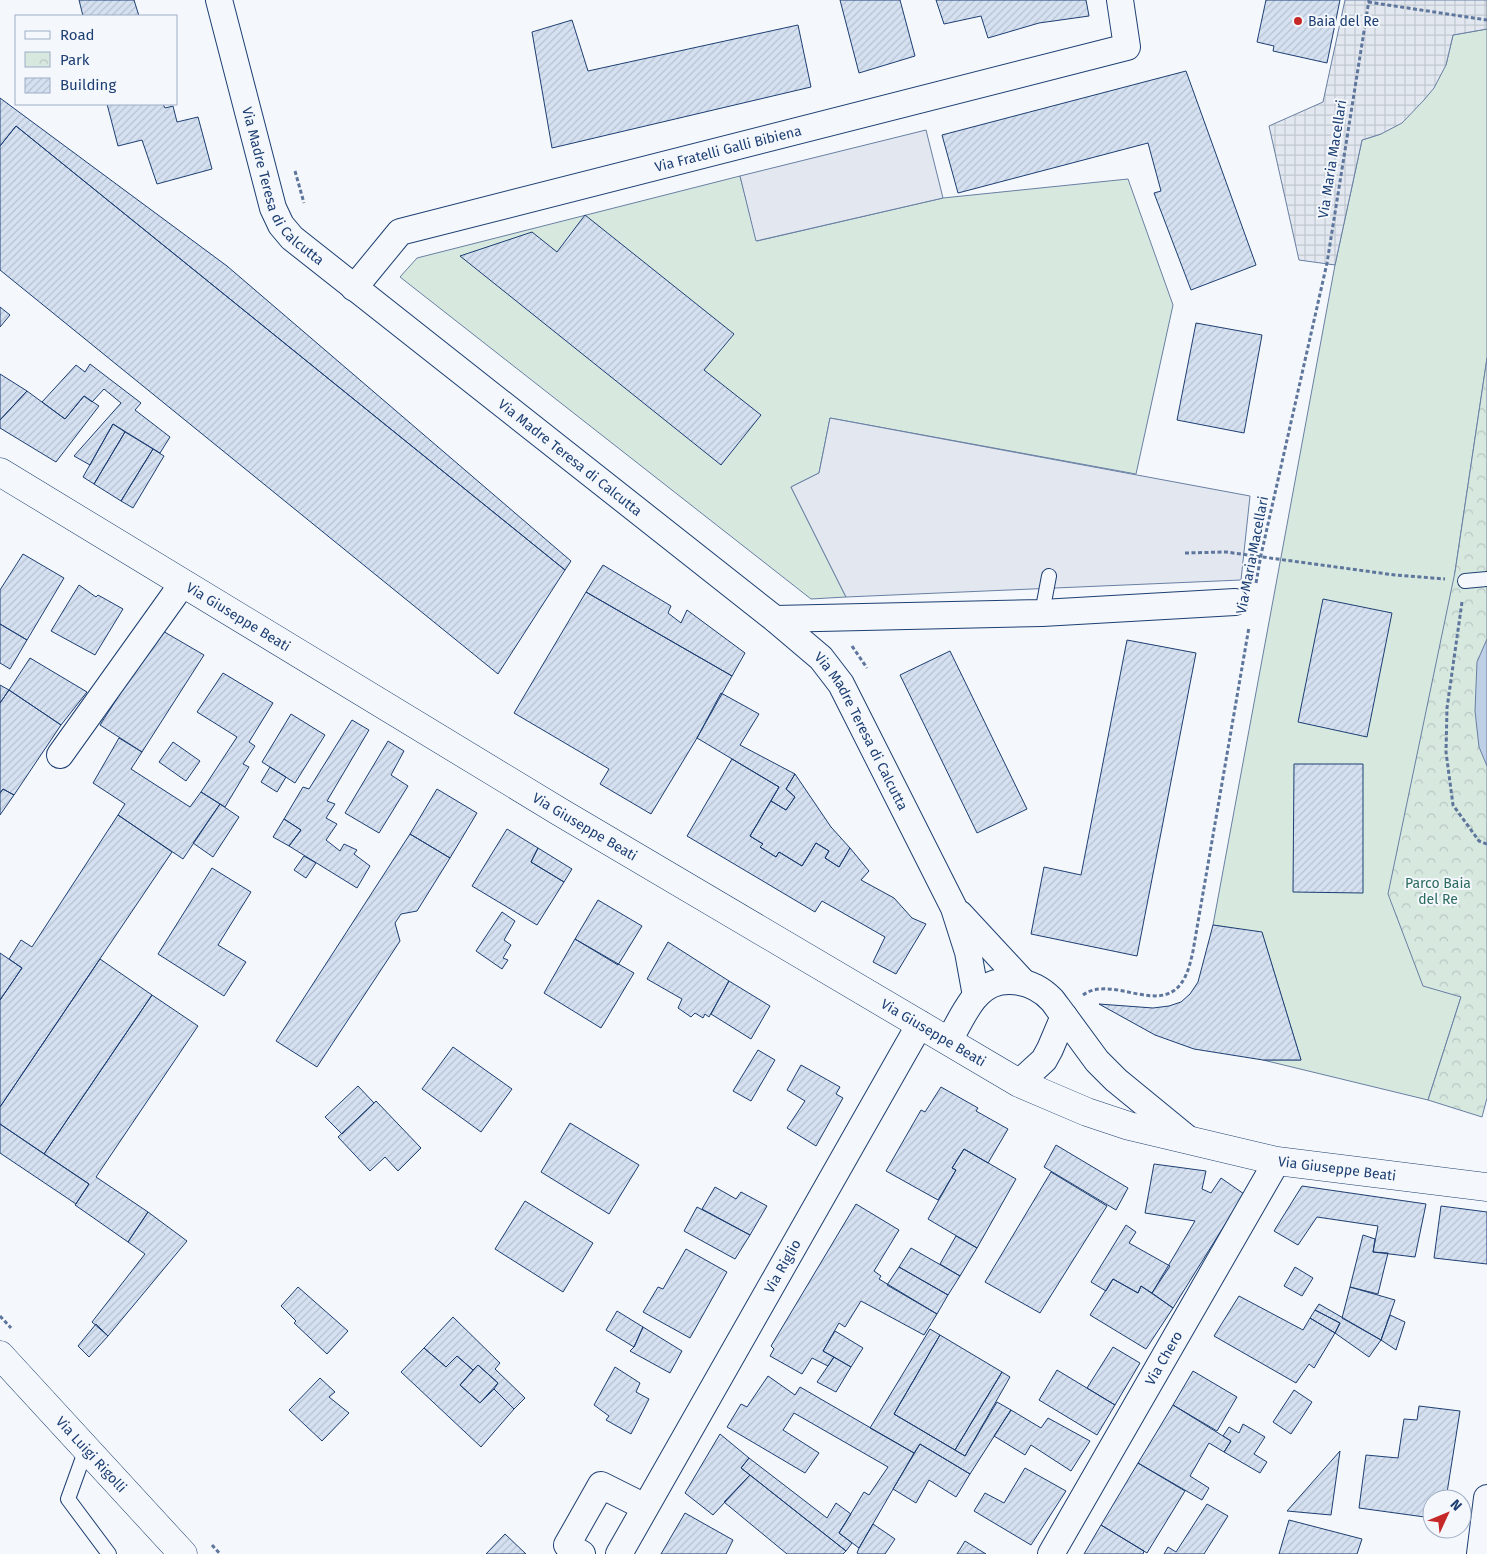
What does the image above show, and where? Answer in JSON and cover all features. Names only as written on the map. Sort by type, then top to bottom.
[{"type":"street","name":"Via Madre Teresa di Calcutta","points":[[219,0],[273,208],[281,225],[292,238],[354,288],[775,619],[820,658],[840,684],[954,908],[968,952],[976,996]]},
{"type":"street","name":"Via Fratelli Galli Bibiena","points":[[354,288],[400,232],[1127,47],[1120,0]]},
{"type":"street","name":"Via Giuseppe Beati","points":[[0,472],[560,812],[1019,1083],[1087,1112],[1129,1126],[1277,1161],[1487,1187]]},
{"type":"street","points":[[60,755],[183,584]]},
{"type":"street","points":[[775,619],[1042,613],[1247,604]]},
{"type":"street","name":"Via Madre Teresa di Calcutta","points":[[954,908],[1023,982],[1047,996],[1072,1006]]},
{"type":"street","points":[[948,1041],[976,996],[984,988],[1008,980],[1023,982]]},
{"type":"street","points":[[1019,1083],[1044,1060],[1072,1006]]},
{"type":"street","name":"Via Giuseppe Beati","points":[[1072,1006],[1097,1061],[1116,1080],[1188,1139]]},
{"type":"street","name":"Via Riglio","points":[[619,1554],[920,1024]]},
{"type":"street","name":"Via Chero","points":[[1051,1554],[1277,1161]]},
{"type":"street","name":"Via Luigi Rigolli","points":[[0,1355],[182,1554]]},
{"type":"street","points":[[582,1554],[567,1546],[600,1485],[645,1507]]},
{"type":"street","points":[[1480,1554],[1487,1498]]},
{"type":"lane","points":[[1042,613],[1049,576]]},
{"type":"lane","points":[[1464,581],[1487,579]]},
{"type":"lane","points":[[86,1449],[68,1499],[108,1554]]},
{"type":"path","points":[[1368,1],[1487,20]]},
{"type":"path","name":"Via Maria Macellari","points":[[1072,1006],[1091,990],[1103,989],[1151,996],[1169,994],[1179,987],[1185,978],[1193,951],[1247,604],[1261,555],[1327,263],[1368,1]]},
{"type":"path","points":[[294,168],[304,204],[308,210]]},
{"type":"path","points":[[1185,553],[1226,552],[1261,555],[1395,575],[1464,581],[1447,708],[1446,752],[1453,805],[1479,841],[1487,844]]},
{"type":"path","points":[[850,642],[868,669]]},
{"type":"path","points":[[1072,1006],[1076,991]]},
{"type":"green space","points":[[1487,29],[1487,358],[1455,572],[1461,997],[1428,1100],[1263,1060],[1301,1060],[1262,933],[1213,925],[1335,265],[1362,140],[1381,134],[1446,65],[1453,35]]},
{"type":"green space","points":[[740,176],[757,241],[943,198],[1128,179],[1173,305],[1136,474],[830,418],[819,473],[791,487],[846,597],[811,599],[400,277],[417,258]]},
{"type":"green space","name":"Parco Baia del Re","points":[[1487,358],[1487,1098],[1482,1117],[1428,1100],[1461,997],[1423,986],[1388,894],[1455,572]]},
{"type":"shaded area","points":[[1345,0],[1487,0],[1487,29],[1453,35],[1446,65],[1434,88],[1424,100],[1402,123],[1381,134],[1362,140],[1335,265],[1299,260],[1269,126],[1323,102]]},
{"type":"shaded area","points":[[926,130],[943,198],[756,241],[740,176]]},
{"type":"shaded area","points":[[830,418],[1250,496],[1241,580],[846,597],[791,487],[819,473]]},
{"type":"water","points":[[1487,639],[1487,766],[1479,747],[1475,711],[1477,662]]},
{"type":"building","points":[[79,0],[134,0],[139,15],[83,15]]},
{"type":"building","points":[[840,0],[900,0],[915,56],[859,73]]},
{"type":"building","points":[[936,0],[1086,0],[1089,16],[1039,23],[988,38],[981,16],[944,24]]},
{"type":"building","name":"Baia del Re","points":[[1266,0],[1340,0],[1327,63],[1273,51],[1274,46],[1257,42]]},
{"type":"building","points":[[572,20],[588,71],[798,25],[811,87],[552,148],[532,32]]},
{"type":"building","points":[[1186,71],[1256,265],[1191,290],[1154,193],[1161,191],[1148,143],[958,193],[942,135]]},
{"type":"building","points":[[0,98],[227,266],[571,561],[565,570],[16,126],[0,146]]},
{"type":"building","points":[[107,105],[164,105],[165,108],[173,106],[177,122],[198,117],[212,169],[157,184],[142,140],[118,146]]},
{"type":"building","points":[[16,126],[565,570],[498,674],[0,270],[0,146]]},
{"type":"building","points":[[585,215],[734,334],[704,370],[761,415],[721,465],[460,256],[532,232],[557,252]]},
{"type":"building","points":[[0,307],[10,315],[0,327]]},
{"type":"building","points":[[1196,323],[1262,335],[1244,433],[1177,420]]},
{"type":"building","points":[[90,364],[141,403],[135,410],[170,437],[160,453],[113,424],[90,465],[74,456],[121,403],[104,389],[92,402],[84,396],[65,419],[42,402],[76,365],[85,372]]},
{"type":"building","points":[[0,374],[27,391],[0,420]]},
{"type":"building","points":[[27,391],[65,419],[84,396],[99,406],[56,462],[0,428],[0,420]]},
{"type":"building","points":[[113,424],[125,432],[94,484],[83,477]]},
{"type":"building","points":[[125,432],[153,449],[121,501],[94,484]]},
{"type":"building","points":[[153,449],[164,456],[133,508],[121,501]]},
{"type":"building","points":[[23,554],[64,578],[27,640],[0,624],[0,590]]},
{"type":"building","points":[[603,565],[671,606],[668,613],[681,623],[687,610],[745,653],[732,676],[586,592]]},
{"type":"building","points":[[79,585],[96,597],[98,595],[123,609],[95,655],[51,631]]},
{"type":"building","points":[[586,592],[732,676],[651,814],[600,784],[609,769],[514,713]]},
{"type":"building","points":[[1323,599],[1392,613],[1367,737],[1298,722]]},
{"type":"building","points":[[0,624],[27,640],[10,669],[0,663]]},
{"type":"building","points":[[161,630],[204,655],[142,752],[100,725]]},
{"type":"building","points":[[1127,640],[1196,653],[1137,956],[1031,934],[1044,867],[1081,875]]},
{"type":"building","points":[[950,651],[1027,809],[977,833],[900,675]]},
{"type":"building","points":[[30,658],[87,692],[61,725],[9,690]]},
{"type":"building","points":[[223,673],[273,703],[249,742],[255,746],[243,764],[249,767],[225,807],[201,792],[237,737],[197,712]]},
{"type":"building","points":[[0,685],[9,690],[0,703]]},
{"type":"building","points":[[9,690],[61,725],[14,795],[3,789],[0,793],[0,703]]},
{"type":"building","points":[[721,693],[759,714],[740,745],[795,774],[786,789],[795,797],[786,810],[771,801],[779,787],[697,738]]},
{"type":"building","points":[[291,714],[325,735],[295,783],[262,762]]},
{"type":"building","points":[[352,720],[369,730],[327,801],[335,804],[326,818],[337,824],[326,840],[340,851],[344,844],[357,850],[354,854],[370,866],[357,888],[289,846],[301,830],[284,819],[303,787],[309,789]]},
{"type":"building","points":[[119,738],[142,752],[131,769],[190,807],[201,792],[220,804],[183,859],[118,815],[125,804],[93,783]]},
{"type":"building","points":[[388,741],[404,751],[391,775],[408,786],[379,833],[345,813]]},
{"type":"building","points":[[173,742],[200,761],[186,781],[159,762]]},
{"type":"building","points":[[732,759],[779,787],[750,836],[763,844],[760,847],[776,857],[779,852],[802,866],[816,843],[829,851],[825,858],[839,867],[850,848],[869,871],[861,880],[894,898],[912,918],[926,924],[896,974],[873,962],[885,937],[822,901],[815,912],[687,836]]},
{"type":"building","points":[[1294,764],[1363,764],[1363,893],[1293,892]]},
{"type":"building","points":[[270,767],[286,777],[277,792],[261,782]]},
{"type":"building","points":[[795,774],[831,827],[850,848],[839,867],[825,858],[829,851],[816,843],[802,866],[779,852],[776,857],[760,847],[763,844],[750,836],[771,801],[786,810],[795,797],[786,789]]},
{"type":"building","points":[[3,789],[14,795],[0,815],[0,793]]},
{"type":"building","points":[[437,789],[477,813],[450,858],[410,834]]},
{"type":"building","points":[[220,804],[239,817],[213,857],[193,843]]},
{"type":"building","points":[[118,815],[172,852],[0,1107],[0,1000],[22,968],[9,959],[21,940],[32,947]]},
{"type":"building","points":[[284,819],[301,830],[289,846],[273,837]]},
{"type":"building","points":[[507,829],[538,848],[531,862],[564,882],[537,925],[472,886]]},
{"type":"building","points":[[410,834],[450,858],[417,911],[401,914],[395,923],[400,941],[317,1067],[276,1041]]},
{"type":"building","points":[[538,848],[572,869],[564,882],[531,862]]},
{"type":"building","points":[[304,856],[316,863],[306,878],[294,870]]},
{"type":"building","points":[[212,868],[251,892],[218,945],[246,962],[224,996],[158,954]]},
{"type":"building","points":[[598,900],[642,926],[618,965],[575,939]]},
{"type":"building","points":[[502,912],[515,921],[504,940],[511,945],[503,958],[508,960],[502,969],[476,951]]},
{"type":"building","points":[[1213,925],[1262,932],[1301,1060],[1263,1060],[1194,1049],[1155,1035],[1099,1004],[1153,1008],[1181,1002],[1190,994],[1198,982]]},
{"type":"building","points":[[575,939],[634,973],[601,1028],[544,993]]},
{"type":"building","points":[[668,942],[729,981],[709,1017],[705,1014],[703,1018],[695,1013],[691,1017],[678,1008],[682,999],[647,979]]},
{"type":"building","points":[[0,953],[22,968],[0,1000]]},
{"type":"building","points":[[100,959],[152,995],[44,1154],[0,1124],[0,1107]]},
{"type":"building","points":[[729,981],[770,1006],[751,1039],[711,1014]]},
{"type":"building","points":[[152,995],[198,1026],[96,1177],[148,1212],[128,1242],[75,1205],[89,1184],[44,1154]]},
{"type":"building","points":[[453,1047],[512,1089],[481,1132],[422,1089]]},
{"type":"building","points":[[758,1050],[775,1060],[751,1101],[733,1091]]},
{"type":"building","points":[[801,1065],[840,1087],[836,1094],[843,1098],[816,1146],[787,1128],[805,1101],[787,1090]]},
{"type":"building","points":[[358,1086],[374,1103],[342,1134],[325,1117]]},
{"type":"building","points":[[941,1087],[978,1108],[976,1111],[1008,1129],[988,1163],[964,1149],[952,1168],[956,1170],[938,1200],[886,1171],[921,1110],[925,1112]]},
{"type":"building","points":[[376,1101],[421,1148],[398,1171],[385,1157],[370,1171],[338,1137]]},
{"type":"building","points":[[570,1123],[639,1165],[609,1214],[541,1172]]},
{"type":"building","points":[[0,1124],[89,1184],[76,1204],[0,1153]]},
{"type":"building","points":[[1056,1145],[1128,1188],[1116,1210],[1044,1167]]},
{"type":"building","points":[[964,1149],[1016,1179],[977,1248],[928,1219],[956,1170],[952,1168]]},
{"type":"building","points":[[1154,1164],[1206,1171],[1202,1189],[1211,1193],[1221,1178],[1244,1194],[1173,1308],[1152,1293],[1195,1221],[1145,1213]]},
{"type":"building","points":[[1051,1172],[1107,1206],[1040,1313],[985,1282]]},
{"type":"building","points":[[1302,1186],[1426,1204],[1415,1257],[1373,1252],[1378,1226],[1317,1217],[1298,1245],[1274,1231]]},
{"type":"building","points":[[715,1187],[736,1199],[741,1192],[767,1206],[750,1235],[702,1209]]},
{"type":"building","points":[[525,1201],[593,1243],[563,1292],[495,1249]]},
{"type":"building","points":[[856,1204],[899,1230],[874,1271],[881,1276],[879,1279],[937,1314],[924,1335],[861,1301],[845,1327],[839,1323],[823,1351],[834,1357],[828,1366],[812,1358],[802,1374],[770,1356],[774,1349],[771,1346]]},
{"type":"building","points":[[1441,1206],[1487,1212],[1487,1264],[1434,1258]]},
{"type":"building","points":[[697,1207],[750,1235],[735,1259],[684,1231]]},
{"type":"building","points":[[148,1212],[187,1241],[108,1336],[92,1322],[145,1254],[128,1242]]},
{"type":"building","points":[[1126,1225],[1136,1232],[1129,1243],[1170,1266],[1152,1293],[1141,1286],[1138,1293],[1113,1279],[1106,1291],[1091,1282]]},
{"type":"building","points":[[1363,1235],[1375,1239],[1373,1252],[1388,1253],[1378,1294],[1350,1287]]},
{"type":"building","points":[[956,1236],[977,1248],[960,1276],[940,1264]]},
{"type":"building","points":[[911,1248],[960,1276],[948,1295],[899,1267]]},
{"type":"building","points":[[686,1249],[727,1272],[690,1338],[643,1312],[658,1287],[663,1289]]},
{"type":"building","points":[[899,1267],[948,1295],[937,1314],[887,1285]]},
{"type":"building","points":[[1295,1267],[1313,1278],[1302,1296],[1284,1286]]},
{"type":"building","points":[[1113,1279],[1138,1293],[1141,1286],[1173,1308],[1146,1349],[1090,1315]]},
{"type":"building","points":[[298,1287],[348,1331],[327,1354],[294,1323],[296,1321],[281,1306]]},
{"type":"building","points":[[1350,1287],[1395,1300],[1381,1340],[1342,1318]]},
{"type":"building","points":[[1239,1296],[1303,1330],[1310,1318],[1335,1333],[1314,1368],[1309,1364],[1296,1383],[1214,1336]]},
{"type":"building","points":[[1319,1304],[1381,1340],[1369,1357],[1335,1333],[1340,1323],[1315,1310]]},
{"type":"building","points":[[1315,1310],[1340,1323],[1335,1333],[1310,1318]]},
{"type":"building","points":[[617,1311],[643,1327],[634,1347],[606,1330]]},
{"type":"building","points":[[1390,1315],[1405,1322],[1396,1350],[1381,1340]]},
{"type":"building","points":[[453,1317],[500,1363],[495,1369],[525,1398],[514,1409],[494,1389],[498,1383],[478,1365],[473,1370],[457,1356],[446,1367],[424,1348]]},
{"type":"building","points":[[96,1324],[108,1336],[89,1357],[78,1346]]},
{"type":"building","points":[[643,1327],[682,1351],[670,1373],[630,1351],[634,1347]]},
{"type":"building","points":[[930,1329],[940,1335],[894,1414],[965,1456],[997,1402],[1011,1410],[970,1474],[920,1444],[914,1453],[870,1428]]},
{"type":"building","points":[[835,1331],[863,1348],[851,1367],[823,1351]]},
{"type":"building","points":[[940,1335],[1002,1372],[955,1450],[894,1414]]},
{"type":"building","points":[[1113,1347],[1140,1363],[1115,1405],[1087,1388]]},
{"type":"building","points":[[424,1348],[446,1367],[457,1356],[473,1370],[460,1385],[480,1403],[494,1389],[514,1409],[481,1447],[401,1372]]},
{"type":"building","points":[[834,1357],[851,1367],[836,1392],[817,1382]]},
{"type":"building","points":[[478,1365],[498,1383],[480,1403],[460,1385]]},
{"type":"building","points":[[615,1367],[640,1383],[636,1392],[649,1399],[631,1434],[606,1420],[609,1416],[594,1405]]},
{"type":"building","points":[[1057,1370],[1115,1405],[1097,1435],[1039,1400]]},
{"type":"building","points":[[1193,1371],[1237,1397],[1217,1431],[1173,1405]]},
{"type":"building","points":[[1002,1372],[1010,1377],[965,1456],[955,1450]]},
{"type":"building","points":[[768,1376],[795,1395],[800,1387],[914,1453],[859,1548],[839,1533],[864,1492],[869,1495],[888,1467],[794,1413],[783,1430],[819,1453],[805,1473],[727,1427],[741,1404],[747,1407]]},
{"type":"building","points":[[320,1378],[335,1392],[329,1397],[349,1413],[322,1441],[289,1410]]},
{"type":"building","points":[[1294,1390],[1312,1402],[1291,1434],[1273,1422]]},
{"type":"building","points":[[1173,1405],[1231,1441],[1224,1452],[1209,1443],[1190,1476],[1209,1488],[1202,1500],[1138,1463]]},
{"type":"building","points":[[1419,1406],[1460,1411],[1448,1489],[1422,1489],[1422,1517],[1359,1508],[1366,1455],[1398,1458],[1404,1419],[1417,1420]]},
{"type":"building","points":[[1011,1410],[1041,1428],[1048,1418],[1090,1441],[1071,1471],[1031,1445],[1025,1455],[994,1436]]},
{"type":"building","points":[[1243,1424],[1265,1437],[1254,1454],[1267,1462],[1260,1473],[1224,1452],[1231,1441],[1223,1436],[1229,1427],[1239,1433]]},
{"type":"building","points":[[720,1434],[749,1458],[741,1468],[750,1475],[713,1515],[685,1493]]},
{"type":"building","points":[[920,1444],[970,1474],[956,1497],[929,1480],[916,1503],[893,1489]]},
{"type":"building","points":[[1340,1451],[1331,1515],[1287,1511]]},
{"type":"building","points":[[749,1458],[827,1518],[836,1503],[851,1514],[839,1533],[852,1543],[846,1551],[741,1468]]},
{"type":"building","points":[[1138,1463],[1185,1491],[1147,1553],[1101,1525]]},
{"type":"building","points":[[1025,1468],[1066,1491],[1031,1545],[974,1511],[985,1493],[1004,1503]]},
{"type":"building","points":[[750,1475],[846,1551],[843,1554],[787,1554],[724,1502]]},
{"type":"building","points":[[1207,1504],[1228,1516],[1204,1554],[1164,1554],[1168,1547],[1176,1552]]},
{"type":"building","points":[[685,1513],[733,1540],[726,1554],[661,1554]]},
{"type":"building","points":[[1289,1520],[1362,1539],[1357,1554],[1279,1554]]},
{"type":"building","points":[[873,1524],[895,1539],[885,1554],[857,1553],[859,1548]]},
{"type":"building","points":[[1101,1525],[1144,1551],[1143,1554],[1084,1554]]},
{"type":"building","points":[[505,1534],[526,1554],[486,1554]]},
{"type":"building","points":[[965,1541],[986,1554],[957,1554]]},
{"type":"place","name":"Baia del Re","points":[[1298,21]]}]
